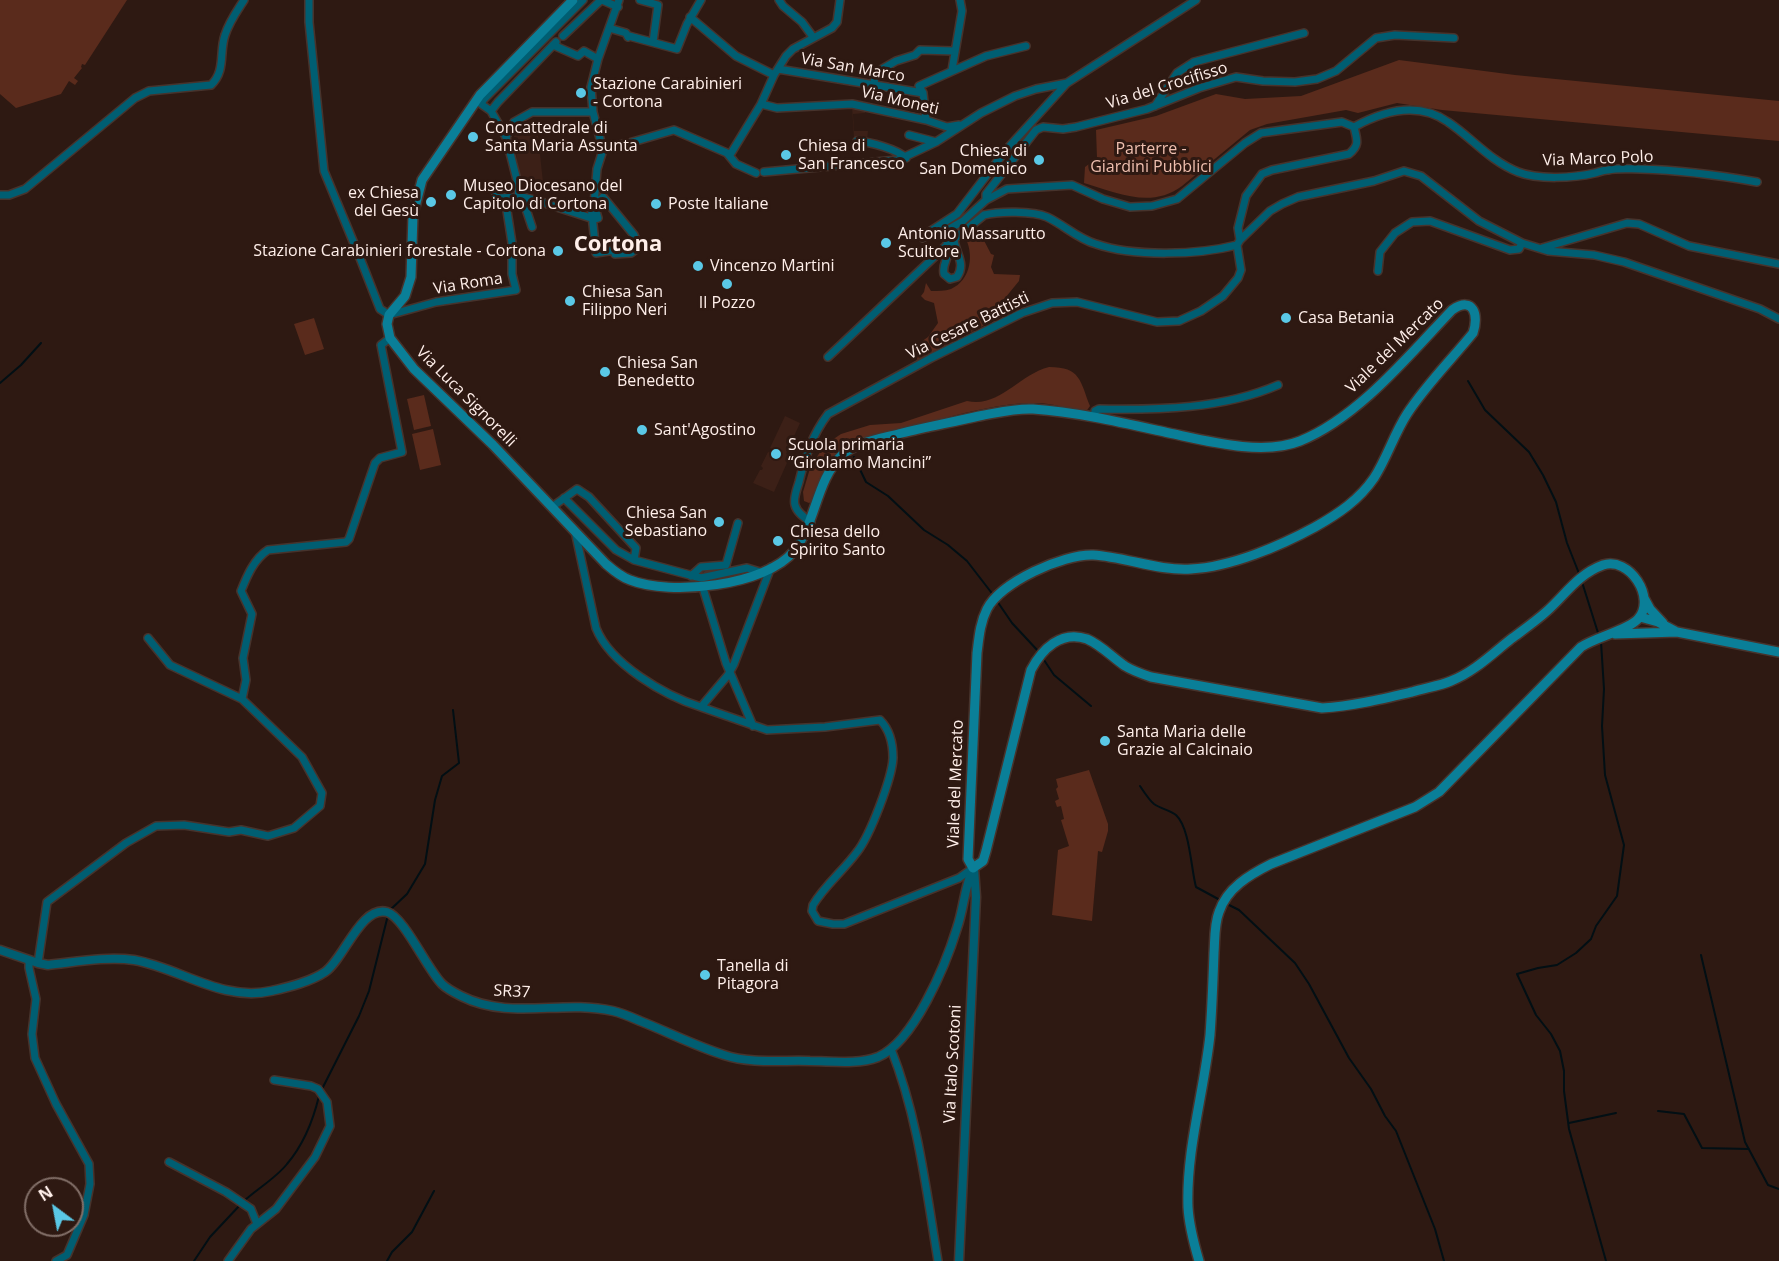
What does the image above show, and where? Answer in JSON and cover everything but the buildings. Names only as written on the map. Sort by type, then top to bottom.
[{"type":"main road","points":[[390,338],[387,324],[389,315],[405,296],[411,277],[414,215],[422,180],[480,95],[573,0]]},
{"type":"main road","name":"Viale del Mercato","points":[[552,507],[618,575],[652,586],[703,588],[760,572],[788,557],[795,550],[811,522],[831,468],[844,453],[859,445],[1009,410],[1033,409],[1094,417],[1212,442],[1246,446],[1283,446],[1313,435],[1356,406],[1458,305],[1473,308],[1476,316],[1473,333],[1407,413],[1368,487],[1348,506],[1314,527],[1227,563],[1191,569],[1166,568],[1082,555],[1049,566],[1021,579],[994,598],[980,626],[977,653],[968,859],[974,868],[983,861],[986,851],[1032,670],[1039,655],[1055,642],[1080,637],[1088,639],[1125,666],[1151,676],[1322,708],[1345,707],[1443,684],[1461,676],[1547,611],[1574,582],[1604,564],[1615,564],[1634,575],[1644,596]]},
{"type":"main road","name":"Via Luca Signorelli","points":[[390,338],[414,369],[493,445],[552,507]]},
{"type":"main road","points":[[1198,1261],[1192,1239],[1188,1208],[1190,1172],[1210,1036],[1215,930],[1219,912],[1227,896],[1248,876],[1271,864],[1415,807],[1439,792],[1568,660],[1592,640],[1628,626],[1640,617],[1643,611],[1644,596]]},
{"type":"main road","points":[[1644,596],[1650,609],[1667,629]]},
{"type":"main road","points":[[1640,617],[1651,626],[1779,652]]},
{"type":"main road","points":[[1606,634],[1667,629]]},
{"type":"street","points":[[0,195],[9,195],[26,189],[135,98],[149,91],[211,85],[218,79],[221,69],[225,36],[244,0]]},
{"type":"street","points":[[309,0],[309,22],[324,171],[380,309],[389,315]]},
{"type":"street","points":[[532,227],[520,197],[506,137],[491,111],[481,104],[583,0]]},
{"type":"street","points":[[563,36],[601,0],[618,4],[598,59],[591,87],[593,112],[603,154],[597,169],[594,205],[598,218],[594,219]]},
{"type":"street","points":[[640,0],[657,5],[653,42]]},
{"type":"street","points":[[609,28],[626,33],[628,37],[677,49],[690,17],[701,0]]},
{"type":"street","points":[[779,0],[802,22],[813,37]]},
{"type":"street","points":[[730,155],[761,104],[776,72],[793,49],[832,28],[837,22],[840,0]]},
{"type":"street","points":[[952,70],[962,11],[960,0]]},
{"type":"street","points":[[1196,0],[1067,83],[1006,150],[957,214],[923,238],[947,230],[963,221],[986,200],[1007,189],[1072,184],[1103,199],[1130,207],[1152,206],[1177,199],[1245,143],[1261,133],[1342,122],[1354,127]]},
{"type":"street","name":"Via San Marco","points":[[690,17],[736,56],[776,72],[924,93]]},
{"type":"street","points":[[1155,106],[1177,73],[1194,62],[1304,33]]},
{"type":"street","name":"Via del Crocifisso","points":[[986,200],[986,194],[1036,130],[1043,127],[1063,129],[1076,127],[1155,106],[1199,88],[1236,77],[1295,82],[1317,79],[1336,71],[1376,38],[1395,35],[1454,38]]},
{"type":"street","points":[[491,111],[555,43],[578,56],[584,51],[598,59]]},
{"type":"street","points":[[926,120],[924,93],[919,86],[986,56],[1026,46]]},
{"type":"street","points":[[874,85],[875,74],[896,61],[920,51],[954,51]]},
{"type":"street","points":[[602,147],[629,143],[675,130],[730,155],[736,165],[760,172],[882,162],[906,158],[1015,96],[1067,83]]},
{"type":"street","name":"Via Moneti","points":[[761,104],[777,108],[852,104],[926,120],[947,127],[962,125]]},
{"type":"street","name":"Via Marco Polo","points":[[1354,127],[1400,109],[1429,112],[1448,121],[1486,155],[1528,175],[1559,177],[1594,174],[1608,170],[1671,170],[1714,174],[1757,182]]},
{"type":"street","points":[[506,137],[514,122],[532,112],[593,112]]},
{"type":"street","name":"Via Cesare Battisti","points":[[811,522],[798,511],[795,498],[806,453],[816,430],[828,414],[1022,313],[1052,303],[1077,302],[1157,322],[1179,321],[1191,317],[1212,305],[1230,289],[1238,278],[1241,270],[1238,228],[1246,196],[1262,174],[1349,154],[1356,148],[1358,140],[1354,127]]},
{"type":"street","points":[[909,135],[936,142]]},
{"type":"street","points":[[857,141],[868,142],[898,152],[906,158]]},
{"type":"street","points":[[828,357],[951,242],[984,215],[1029,213],[1045,216],[1096,245],[1156,253],[1192,253],[1239,243],[1270,211],[1298,197],[1374,181],[1404,171],[1421,176],[1479,221],[1522,243],[1548,251],[1594,255],[1624,262],[1760,309],[1779,319]]},
{"type":"street","points":[[496,195],[497,198],[520,197],[546,203],[594,219]]},
{"type":"street","points":[[594,205],[603,197],[634,235],[639,247],[631,253],[615,254],[615,250],[596,253],[594,219]]},
{"type":"street","name":"Via Roma","points":[[389,315],[424,305],[516,290],[512,274],[512,243],[505,198]]},
{"type":"street","points":[[1378,271],[1380,252],[1395,233],[1412,222],[1430,221],[1510,250],[1519,249],[1522,243]]},
{"type":"street","points":[[1541,248],[1627,224],[1639,224],[1689,246],[1779,264]]},
{"type":"street","points":[[947,230],[963,264],[957,277],[950,279],[944,274],[942,267],[951,242]]},
{"type":"street","points":[[242,699],[246,680],[243,658],[252,614],[241,591],[249,572],[262,554],[268,550],[346,542],[375,464],[380,458],[402,452],[381,345],[390,338]]},
{"type":"street","points":[[1094,417],[1095,411],[1099,409],[1146,410],[1204,405],[1257,394],[1278,385]]},
{"type":"street","points":[[552,507],[577,489],[589,497],[636,548],[634,560]]},
{"type":"street","points":[[564,498],[616,550],[634,560],[701,578],[747,567],[760,572]]},
{"type":"street","points":[[691,576],[700,567],[726,565],[738,523]]},
{"type":"street","points":[[575,531],[596,627],[603,642],[611,652],[649,682],[689,703],[767,730],[880,720],[885,724],[891,739],[893,759],[869,835],[858,852],[822,890],[813,905],[812,911],[818,921],[833,924],[855,921],[959,878],[974,868]]},
{"type":"street","points":[[701,707],[730,671],[771,567]]},
{"type":"street","points":[[703,588],[730,671],[753,726]]},
{"type":"street","points":[[56,1261],[67,1255],[84,1215],[90,1184],[89,1164],[56,1104],[35,1058],[32,1034],[36,999],[29,968],[34,962],[47,902],[126,843],[156,826],[184,825],[268,836],[294,828],[320,806],[322,793],[302,757],[242,699],[170,665],[148,638]]},
{"type":"street","name":"SR37","points":[[0,950],[48,965],[131,960],[158,966],[221,989],[244,993],[265,992],[315,978],[327,971],[335,964],[363,922],[371,914],[388,912],[400,921],[428,967],[443,986],[478,1004],[509,1009],[592,1008],[614,1011],[702,1047],[744,1060],[863,1060],[877,1057],[891,1049],[912,1024],[939,977],[958,925],[966,886],[974,868]]},
{"type":"street","name":"Via Italo Scotoni","points":[[959,1261],[976,897],[974,868]]},
{"type":"street","points":[[891,1049],[904,1083],[918,1138],[938,1261]]},
{"type":"street","points":[[228,1261],[250,1229],[276,1209],[315,1157],[330,1126],[327,1102],[318,1089],[274,1080]]},
{"type":"street","points":[[170,1162],[206,1183],[226,1191],[251,1209],[257,1224]]},
{"type":"shaded area","points":[[852,106],[865,110],[865,113],[853,114],[854,131],[868,131],[867,139],[854,138]]},
{"type":"shaded area","points":[[537,127],[543,182],[520,186],[513,129]]},
{"type":"shaded area","name":"Scuola primaria “Girolamo Mancini”","points":[[785,416],[800,423],[786,454],[790,456],[774,492],[753,483],[763,468],[761,466],[768,452],[773,453],[775,450],[770,448]]},
{"type":"green space","points":[[0,0],[127,0],[85,65],[82,64],[82,68],[74,78],[78,81],[75,85],[69,81],[61,94],[16,108],[0,94]]},
{"type":"green space","name":"Parterre - Giardini Pubblici","points":[[1399,60],[1515,75],[1779,101],[1779,141],[1442,110],[1397,103],[1358,113],[1346,110],[1267,124],[1250,130],[1182,186],[1158,197],[1134,197],[1084,183],[1085,167],[1097,158],[1096,130],[1156,116],[1216,94],[1245,99],[1301,96]]},
{"type":"green space","points":[[977,227],[991,254],[994,255],[991,267],[994,274],[1020,275],[1019,281],[1001,303],[1006,314],[917,360],[911,349],[928,337],[938,323],[934,303],[921,296],[926,283],[931,291],[944,291],[958,285],[967,273],[970,258],[964,235]]},
{"type":"green space","points":[[314,318],[324,349],[305,355],[294,324]]},
{"type":"green space","points":[[1049,367],[1068,370],[1078,377],[1090,406],[1085,413],[1042,403],[1004,405],[865,438],[848,445],[835,455],[824,473],[813,501],[809,503],[804,501],[803,492],[811,465],[826,444],[841,434],[870,425],[901,423],[967,401],[989,400]]},
{"type":"green space","points":[[424,395],[431,426],[414,430],[407,399]]},
{"type":"green space","points":[[433,429],[441,465],[420,470],[412,434]]},
{"type":"green space","points":[[1089,770],[1108,824],[1102,852],[1098,851],[1092,921],[1052,915],[1058,850],[1069,846],[1061,820],[1064,819],[1061,806],[1057,807],[1055,801],[1059,799],[1056,779]]},
{"type":"waterway","points":[[0,383],[41,343]]},
{"type":"waterway","points":[[1468,381],[1485,410],[1529,452],[1543,475],[1556,502],[1567,543],[1580,576]]},
{"type":"waterway","points":[[854,457],[866,482],[888,496],[924,530],[948,545],[967,561],[994,596]]},
{"type":"waterway","points":[[1582,582],[1599,636]]},
{"type":"waterway","points":[[997,601],[1012,623],[1039,652]]},
{"type":"waterway","points":[[1601,642],[1605,775],[1624,845],[1617,896],[1596,926],[1591,939],[1576,953],[1557,965],[1517,974],[1536,1015],[1551,1034],[1560,1051],[1569,1129],[1606,1261]]},
{"type":"waterway","points":[[1042,657],[1054,675],[1091,706]]},
{"type":"waterway","points":[[390,910],[407,894],[425,864],[435,800],[442,776],[459,763],[453,710]]},
{"type":"waterway","points":[[1140,786],[1154,804],[1174,813],[1181,821],[1187,839],[1196,887],[1220,900]]},
{"type":"waterway","points":[[1225,903],[1239,910],[1295,963],[1309,984],[1349,1058],[1396,1131],[1435,1229],[1444,1261]]},
{"type":"waterway","points":[[321,1091],[359,1016],[369,991],[388,915]]},
{"type":"waterway","points":[[1701,955],[1745,1142],[1768,1185],[1779,1189]]},
{"type":"waterway","points":[[244,1201],[283,1169],[293,1156],[307,1132],[319,1096]]},
{"type":"waterway","points":[[1658,1111],[1684,1114],[1702,1148],[1749,1149]]},
{"type":"waterway","points":[[1569,1123],[1616,1113]]},
{"type":"waterway","points":[[387,1261],[392,1252],[412,1232],[434,1191]]},
{"type":"waterway","points":[[194,1261],[210,1237],[240,1205]]},
{"type":"place","name":"Stazione Carabinieri - Cortona","points":[[581,93]]},
{"type":"place","name":"Concattedrale di Santa Maria Assunta","points":[[473,137]]},
{"type":"place","name":"Chiesa di San Francesco","points":[[786,155]]},
{"type":"place","name":"Chiesa di San Domenico","points":[[1039,160]]},
{"type":"place","name":"Museo Diocesano del Capitolo di Cortona","points":[[451,195]]},
{"type":"place","name":"ex Chiesa del Gesù","points":[[431,202]]},
{"type":"place","name":"Poste Italiane","points":[[656,204]]},
{"type":"place","name":"Antonio Massarutto Scultore","points":[[886,243]]},
{"type":"place","name":"Stazione Carabinieri forestale - Cortona","points":[[558,251]]},
{"type":"place","name":"Vincenzo Martini","points":[[698,266]]},
{"type":"place","name":"Il Pozzo","points":[[727,284]]},
{"type":"place","name":"Chiesa San Filippo Neri","points":[[570,301]]},
{"type":"place","name":"Casa Betania","points":[[1286,318]]},
{"type":"place","name":"Chiesa San Benedetto","points":[[605,372]]},
{"type":"place","name":"Sant'Agostino","points":[[642,430]]},
{"type":"place","name":"Scuola primaria “Girolamo Mancini”","points":[[776,454]]},
{"type":"place","name":"Chiesa San Sebastiano","points":[[719,522]]},
{"type":"place","name":"Chiesa dello Spirito Santo","points":[[778,541]]},
{"type":"place","name":"Santa Maria delle Grazie al Calcinaio","points":[[1105,741]]},
{"type":"place","name":"Tanella di Pitagora","points":[[705,975]]},
{"type":"district","name":"Cortona","points":[[618,245]]}]
